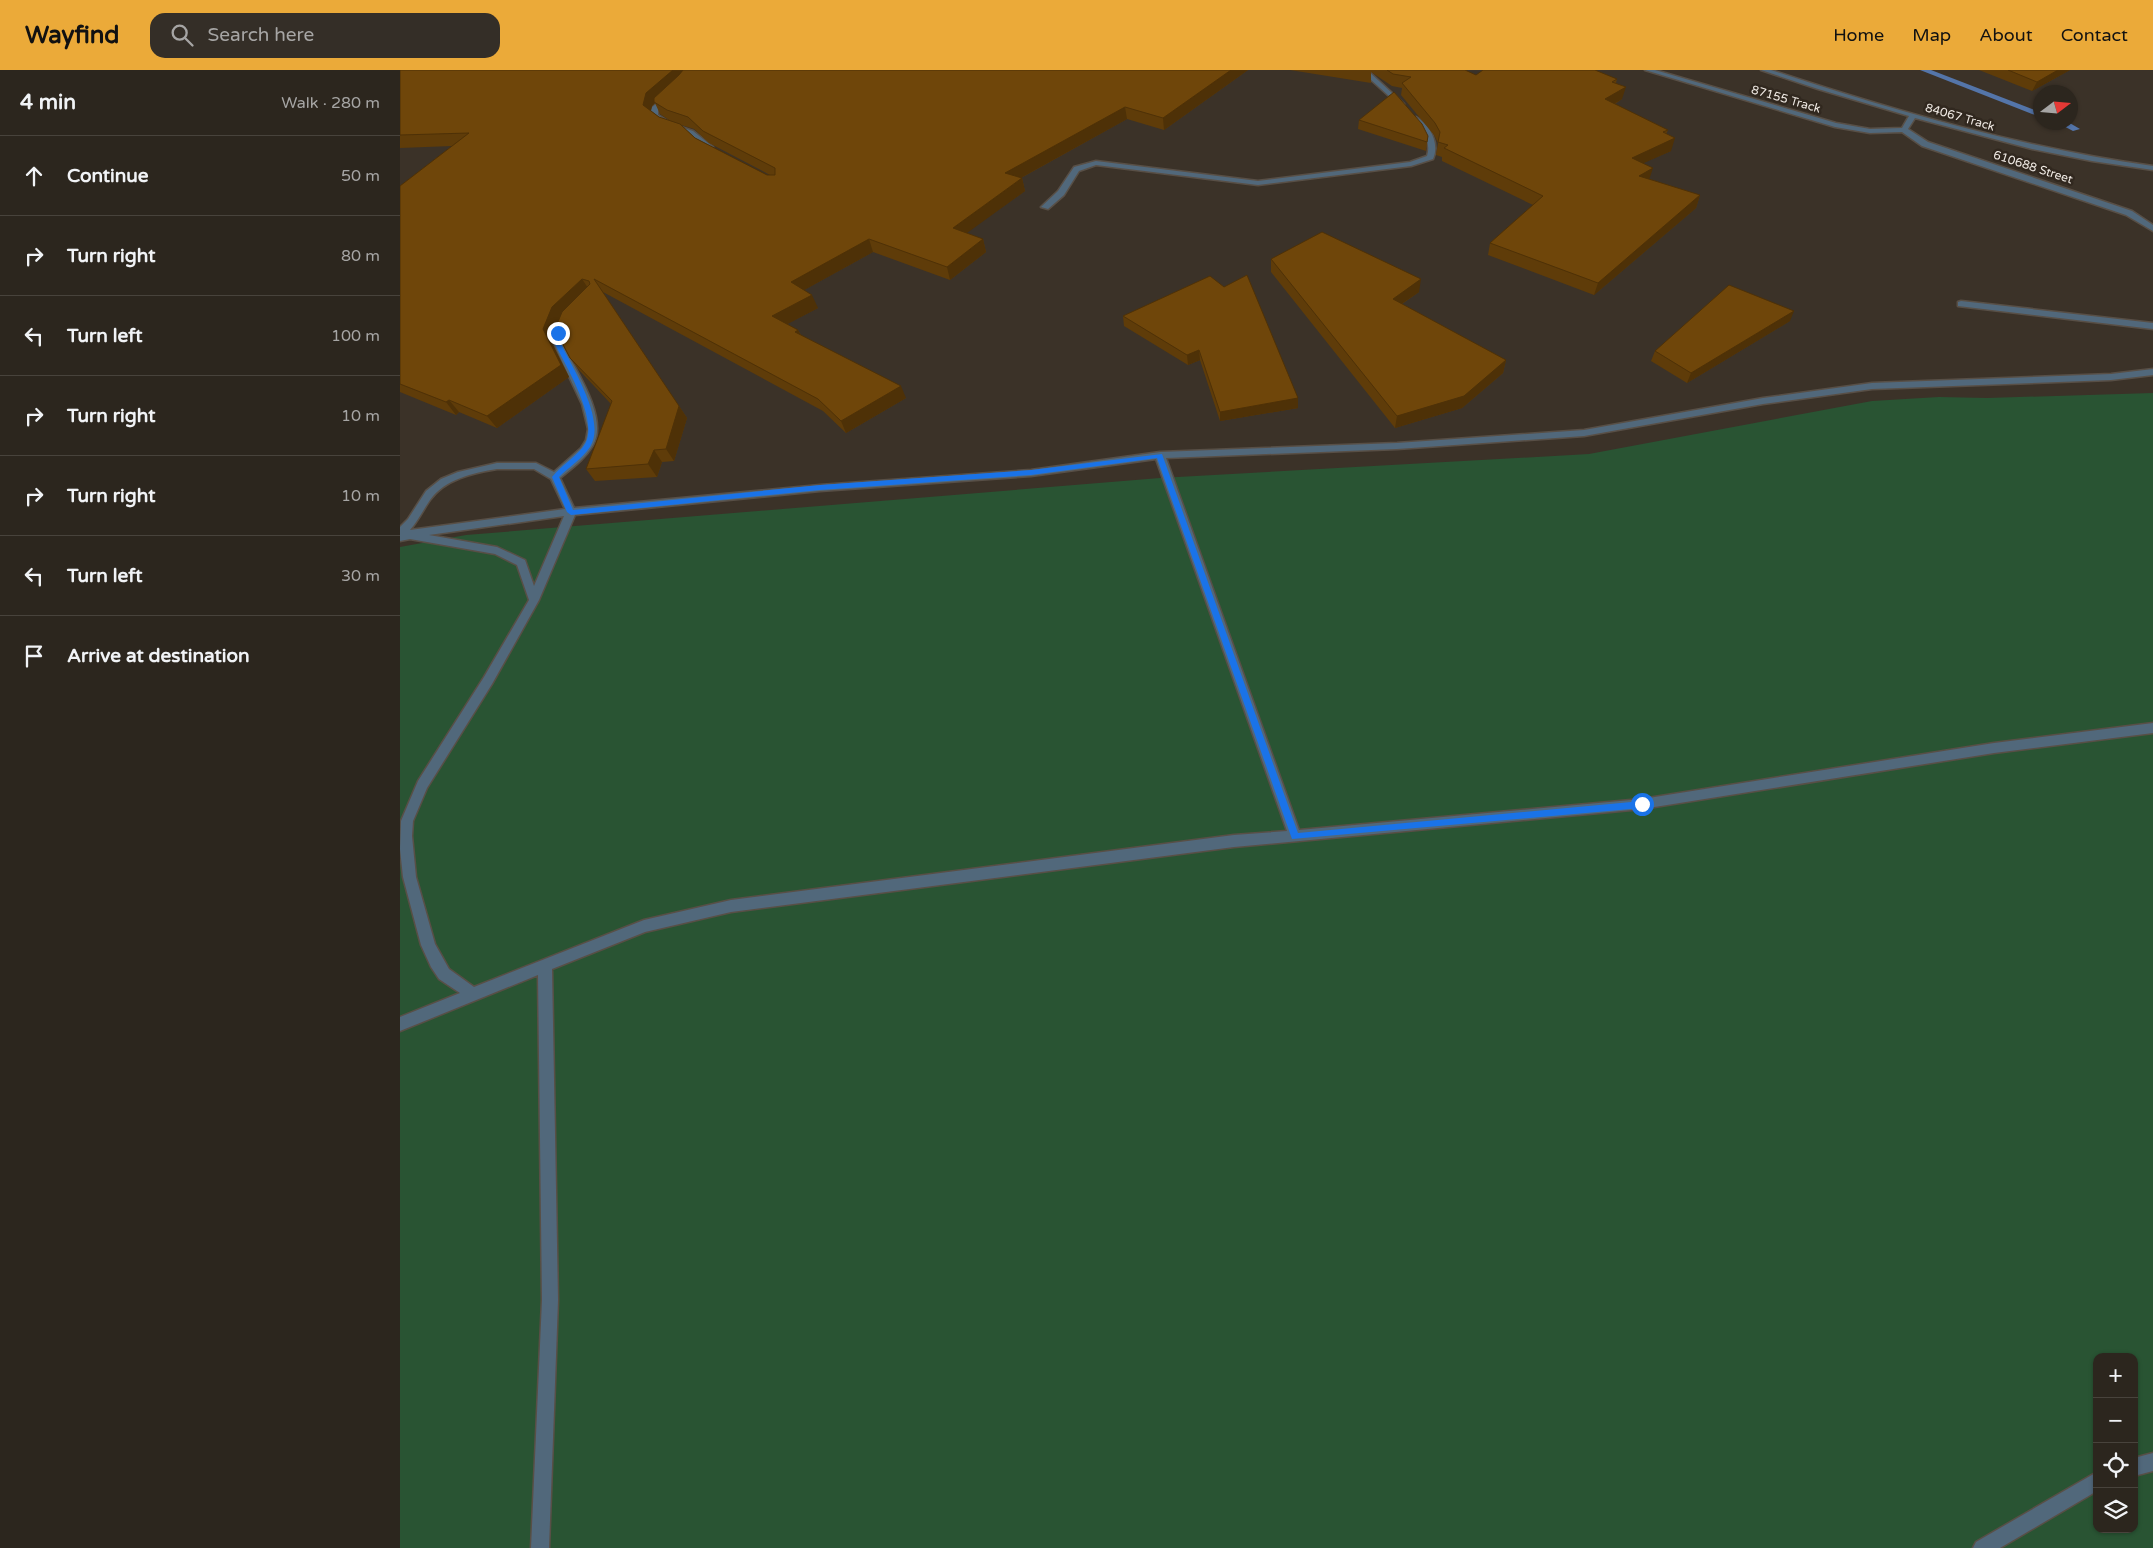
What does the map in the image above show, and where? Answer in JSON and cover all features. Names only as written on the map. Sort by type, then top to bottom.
[{"type":"street","points":[[1045,206],[1061,193],[1072,172],[1086,164],[1096,163],[1144,168],[1258,183],[1387,168],[1411,164],[1430,157],[1433,145],[1425,130],[1391,94],[1363,70]]},
{"type":"street","name":"87155 Track","points":[[1648,70],[1835,125],[1870,131],[1904,130]]},
{"type":"street","name":"84067 Track","points":[[1764,70],[1840,96],[2022,145],[2112,163],[2153,168]]},
{"type":"street","points":[[675,90],[655,108],[654,116],[669,126],[690,133],[705,147],[722,155]]},
{"type":"street","points":[[1904,130],[1912,115]]},
{"type":"street","name":"610688 Street","points":[[1904,130],[1925,144],[2130,213],[2153,229]]},
{"type":"street","points":[[2130,213],[2153,220]]},
{"type":"street","points":[[1961,304],[2153,326]]},
{"type":"street","points":[[555,477],[587,447],[592,432],[590,414],[557,342],[558,333],[573,316]]},
{"type":"street","points":[[404,536],[571,512],[820,488],[1031,473],[1160,455],[1397,446],[1584,433],[1763,401],[1872,386],[2112,377],[2153,372]]},
{"type":"street","points":[[1160,455],[1295,836]]},
{"type":"street","points":[[404,536],[403,530],[414,521],[430,493],[444,482],[476,468],[536,466],[555,477],[571,512],[534,600],[492,674],[431,772],[407,822],[405,847],[408,871],[425,938],[443,973],[472,994]]},
{"type":"street","points":[[404,536],[497,551],[520,563],[534,600]]},
{"type":"street","points":[[400,1024],[644,926],[731,906],[1234,842],[1642,804],[1994,748],[2153,728]]},
{"type":"street","points":[[540,1548],[550,1300],[545,965]]},
{"type":"street","points":[[2138,1466],[2153,1462]]},
{"type":"street","points":[[1982,1548],[2093,1483]]},
{"type":"green space","points":[[2153,393],[2153,1548],[400,1548],[400,547],[466,535],[1160,478],[1589,454],[1872,401],[1939,397],[1987,398]]},
{"type":"building","points":[[400,70],[673,70],[646,93],[643,105],[659,117],[680,124],[695,138],[767,175],[775,175],[775,168],[703,131],[688,117],[667,110],[654,102],[654,98],[683,70],[1231,70],[1163,118],[1125,107],[1005,173],[1022,178],[953,228],[983,239],[947,267],[869,239],[791,282],[812,295],[772,316],[798,330],[795,332],[901,386],[841,421],[818,399],[594,279],[679,406],[666,449],[654,450],[648,464],[586,469],[612,401],[570,358],[555,329],[562,312],[590,284],[589,281],[582,279],[552,307],[543,329],[561,365],[487,416],[449,400],[446,402],[400,384],[400,186],[469,133],[400,135]]},
{"type":"building","points":[[1387,70],[1465,70],[1476,75],[1483,70],[1595,70],[1617,79],[1612,82],[1626,87],[1605,99],[1668,130],[1663,132],[1675,138],[1632,158],[1653,168],[1639,176],[1700,195],[1598,283],[1490,243],[1543,196],[1444,148],[1448,145],[1438,142],[1440,132],[1435,123],[1402,83],[1411,77],[1393,74]]},
{"type":"building","points":[[2008,70],[2058,70],[2037,82]]},
{"type":"building","points":[[1394,92],[1422,124],[1428,136],[1427,142],[1359,120]]},
{"type":"building","points":[[1322,232],[1421,279],[1393,299],[1506,360],[1464,396],[1397,416],[1271,259]]},
{"type":"building","points":[[1247,275],[1298,398],[1220,412],[1199,350],[1187,355],[1123,316],[1210,276],[1224,287]]},
{"type":"building","points":[[1729,285],[1794,311],[1691,373],[1655,351]]},
{"type":"waterway","points":[[1924,70],[2033,112]]},
{"type":"route","points":[[558,333],[557,342],[590,414],[592,432],[591,440],[587,447],[555,477],[571,512],[820,488],[1031,473],[1160,455],[1295,836],[1642,804]]}]
